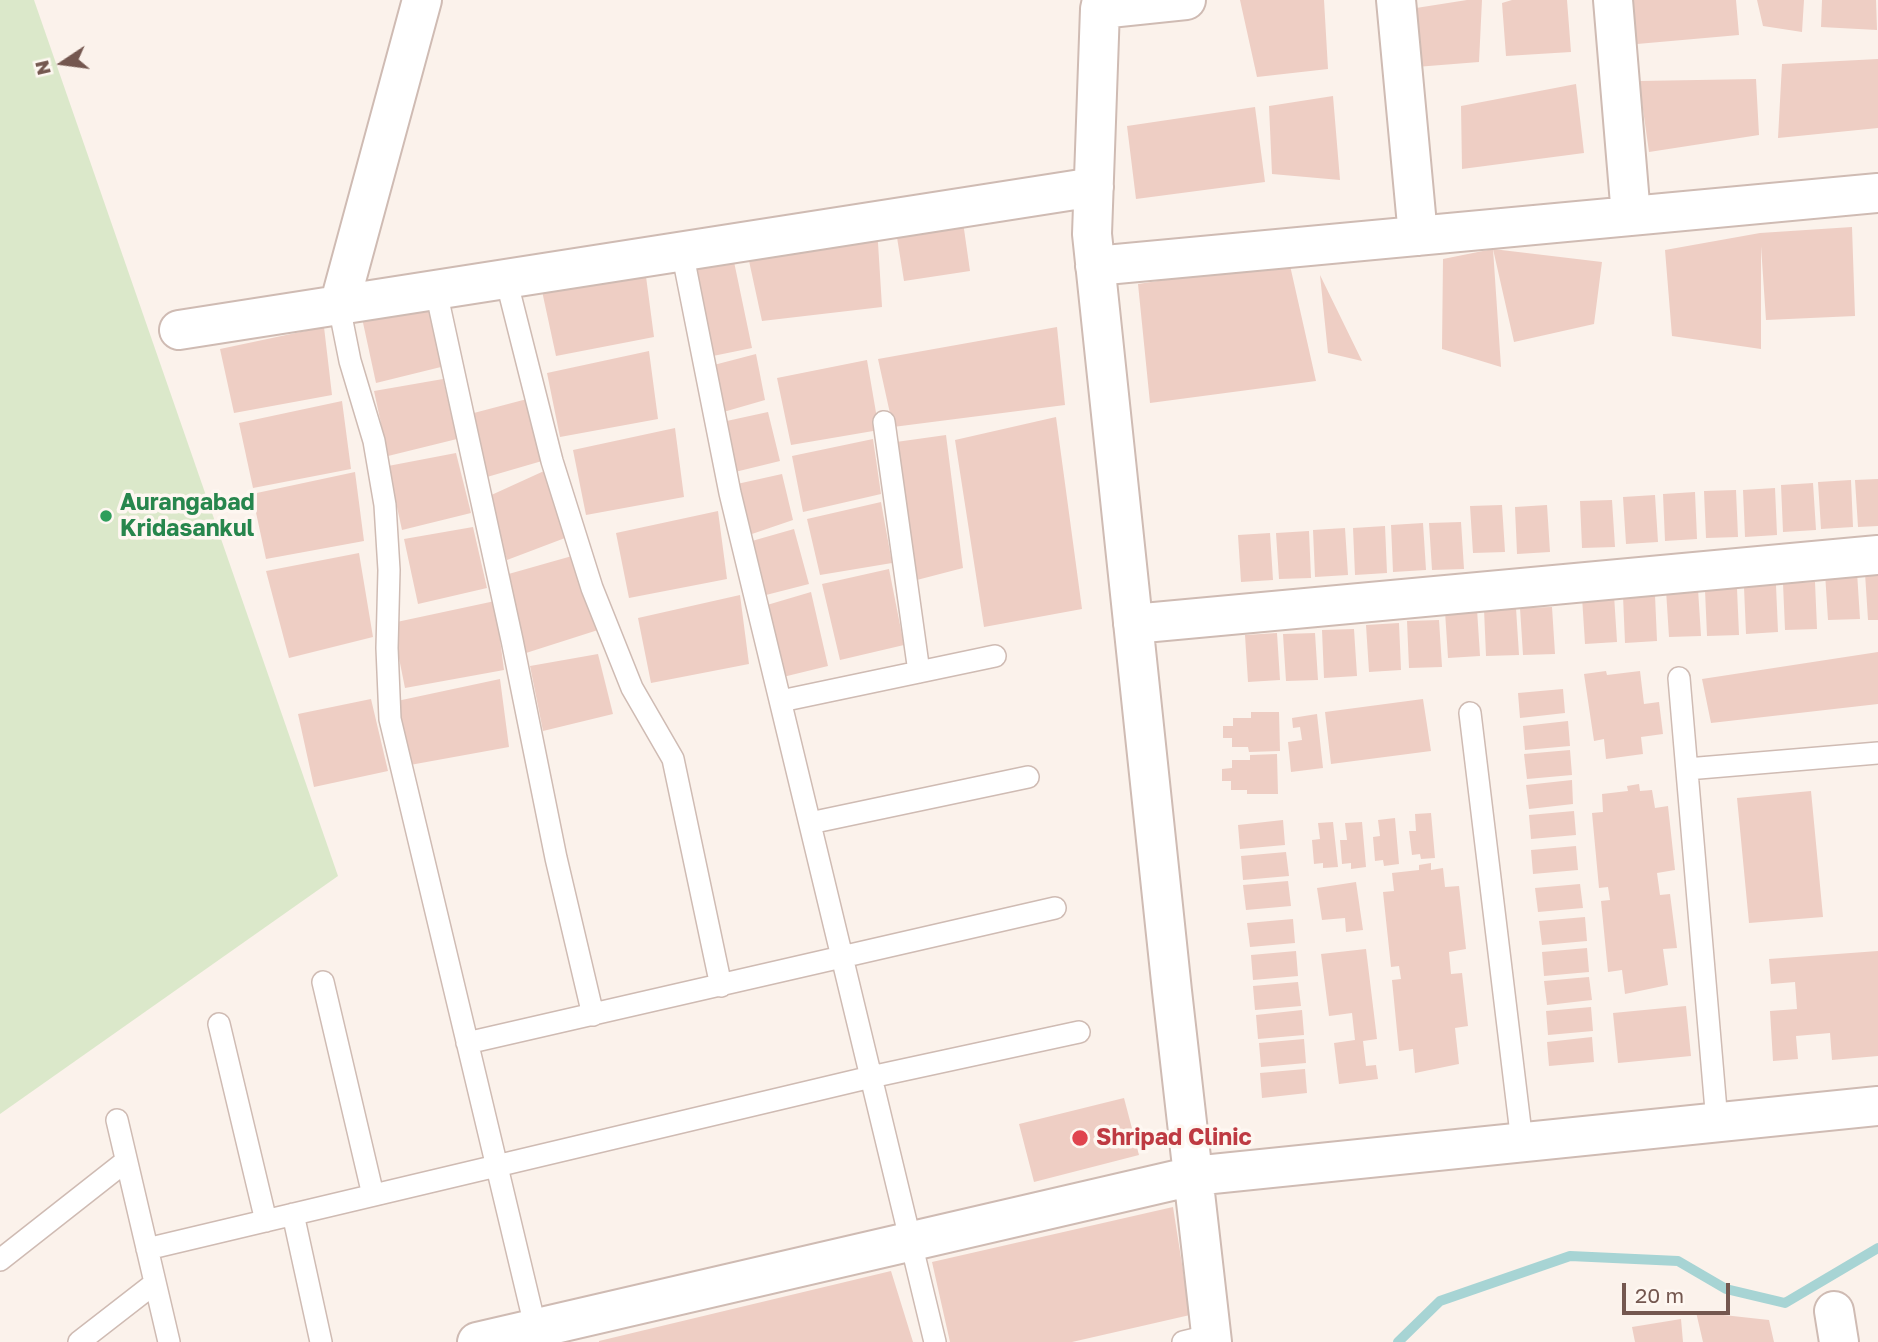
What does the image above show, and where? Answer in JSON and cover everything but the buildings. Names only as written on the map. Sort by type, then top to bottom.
[{"type":"street","points":[[339,306],[422,0]]},
{"type":"street","points":[[1186,0],[1101,4],[1092,234],[1193,1176],[1202,1340]]},
{"type":"street","points":[[1396,0],[1418,236]]},
{"type":"street","points":[[1614,0],[1631,216]]},
{"type":"street","points":[[179,330],[1094,187]]},
{"type":"street","points":[[1095,266],[1878,193]]},
{"type":"street","points":[[1133,624],[1878,555]]},
{"type":"street","points":[[477,1342],[527,1335],[1193,1176],[1878,1106]]},
{"type":"lane","points":[[682,251],[730,493],[935,1342]]},
{"type":"lane","points":[[506,279],[552,461],[592,589],[632,688],[673,759],[721,985]]},
{"type":"lane","points":[[436,291],[556,858],[593,1014]]},
{"type":"lane","points":[[339,306],[350,361],[374,441],[385,505],[389,570],[387,648],[390,719],[497,1166],[527,1335]]},
{"type":"lane","points":[[884,422],[919,672]]},
{"type":"lane","points":[[781,701],[995,656]]},
{"type":"lane","points":[[1679,678],[1717,1122]]},
{"type":"lane","points":[[1470,713],[1522,1142]]},
{"type":"lane","points":[[1687,769],[1878,753]]},
{"type":"lane","points":[[810,823],[1028,777]]},
{"type":"lane","points":[[467,1043],[1055,908]]},
{"type":"lane","points":[[323,982],[373,1195]]},
{"type":"lane","points":[[219,1024],[266,1221]]},
{"type":"lane","points":[[147,1249],[871,1077],[1079,1032]]},
{"type":"lane","points":[[117,1121],[169,1342]]},
{"type":"lane","points":[[0,1260],[126,1161]]},
{"type":"lane","points":[[293,1214],[321,1342]]},
{"type":"lane","points":[[79,1342],[155,1283]]},
{"type":"green space","name":"Aurangabad Kridasankul","points":[[0,0],[34,0],[338,876],[0,1114]]},
{"type":"waterway","points":[[1398,1342],[1440,1301],[1570,1256],[1678,1261],[1726,1289],[1785,1303],[1878,1248]]},
{"type":"place","name":"Aurangabad Kridasankul","points":[[106,516]]},
{"type":"place","name":"Shripad Clinic","points":[[1080,1138]]}]
